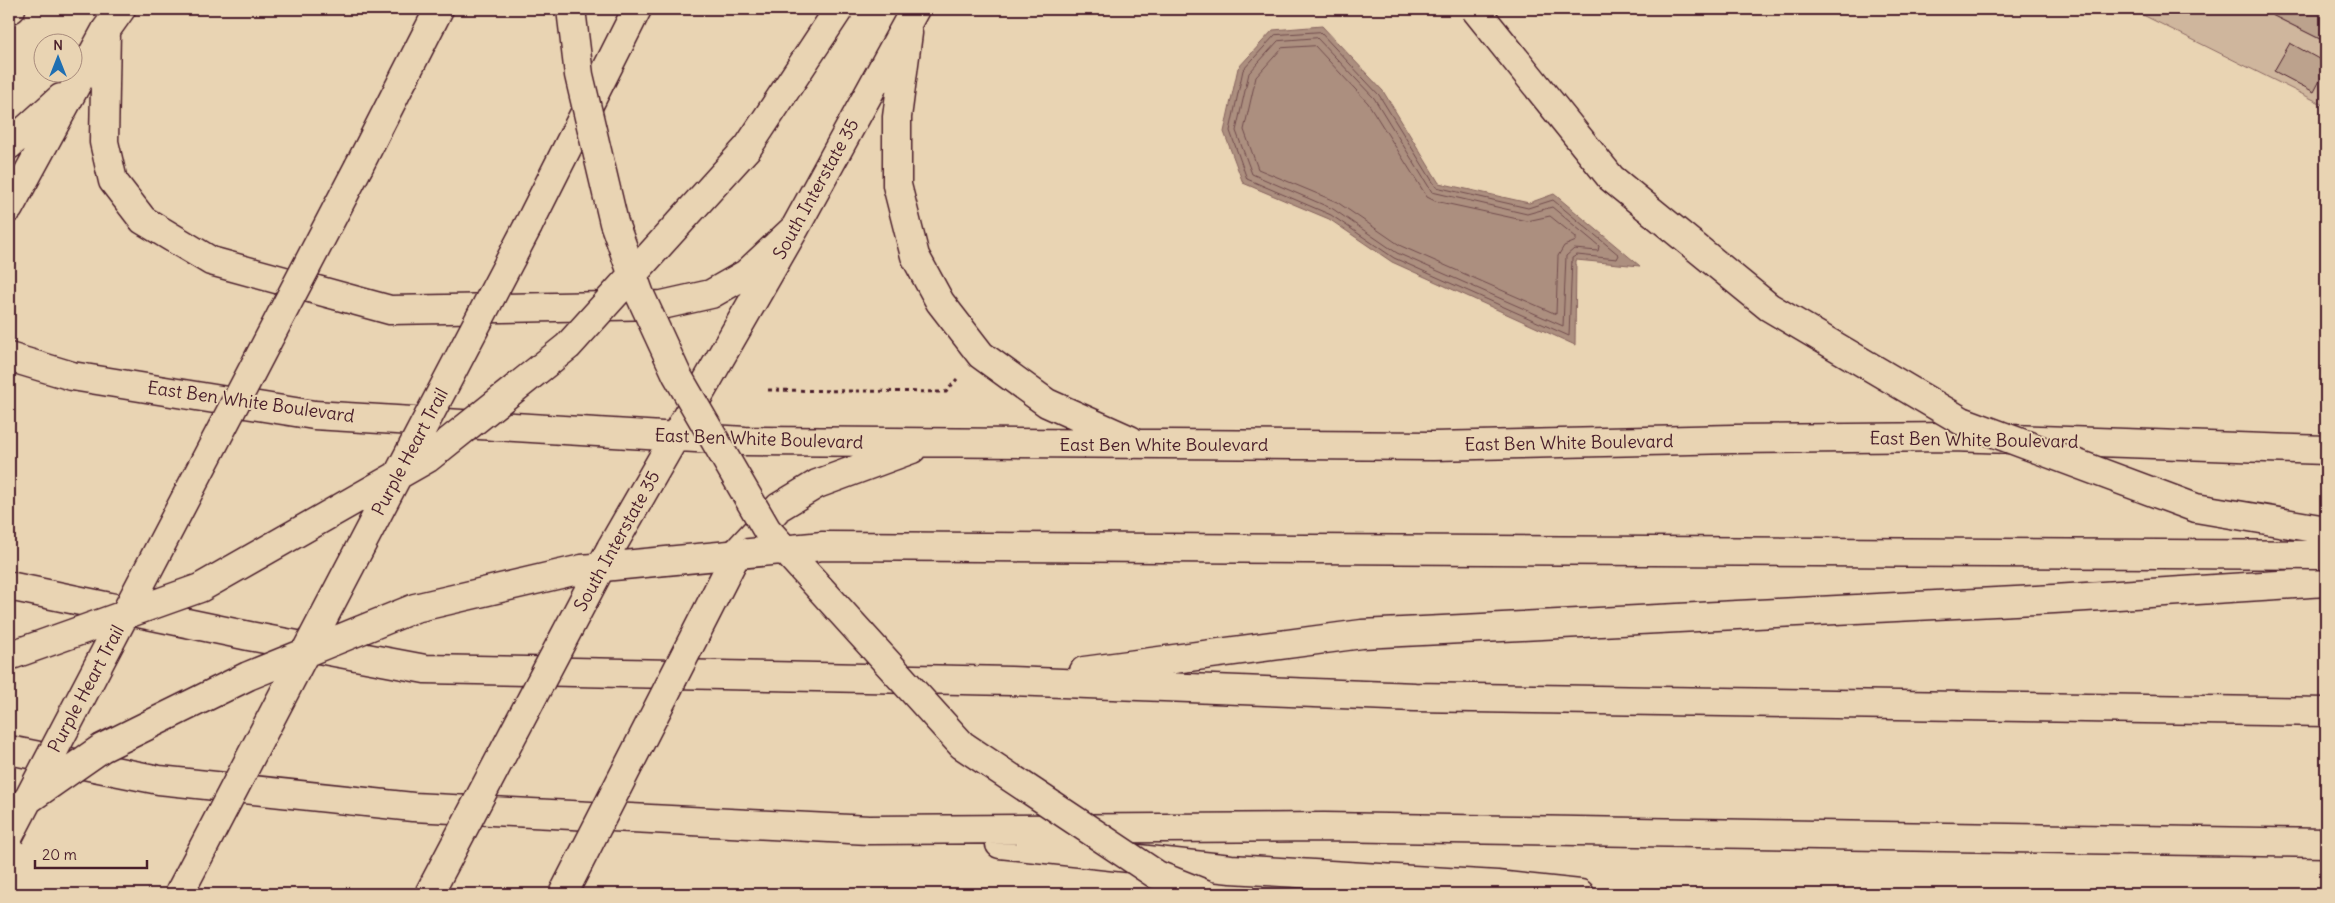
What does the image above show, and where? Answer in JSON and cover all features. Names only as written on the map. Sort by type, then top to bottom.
[{"type":"main road","name":"Purple Heart Trail","points":[[9,836],[439,9]]},
{"type":"main road","points":[[571,9],[579,75],[614,224],[640,295],[677,375],[767,530],[962,745],[1157,875],[1205,894]]},
{"type":"main road","name":"Purple Heart Trail","points":[[179,894],[528,226],[637,9]]},
{"type":"main road","points":[[9,656],[200,588],[428,458],[568,346],[748,147],[839,9]]},
{"type":"main road","points":[[1475,9],[1611,178],[1769,307],[1962,421],[2196,508],[2326,530]]},
{"type":"main road","points":[[913,13],[897,116],[897,185],[915,256],[940,302],[981,355],[1047,403],[1140,444]]},
{"type":"main road","name":"South Interstate 35","points":[[429,894],[611,548],[795,228],[913,13]]},
{"type":"main road","points":[[114,20],[104,142],[113,181],[142,220],[211,261],[390,310],[662,306],[711,294],[746,274],[795,228]]},
{"type":"main road","points":[[9,208],[114,20]]},
{"type":"main road","points":[[9,145],[76,86]]},
{"type":"main road","name":"East Ben White Boulevard","points":[[9,357],[72,376],[314,415],[745,441],[928,444],[1433,446],[1723,440],[1952,438],[2326,450]]},
{"type":"main road","points":[[563,894],[738,551],[779,507],[817,484],[928,444]]},
{"type":"main road","points":[[9,813],[102,748],[248,676],[415,608],[582,570],[823,546],[2326,556]]},
{"type":"main road","points":[[1011,681],[1362,634],[2054,600],[2326,582]]},
{"type":"main road","points":[[9,586],[249,636],[425,669],[1011,681],[1425,697],[2326,712]]},
{"type":"main road","points":[[9,750],[159,780],[413,807],[869,830],[1231,869],[1497,885],[1580,894]]},
{"type":"main road","points":[[869,830],[1324,827],[2326,843]]},
{"type":"path","points":[[768,390],[946,392],[958,377]]},
{"type":"shaded area","points":[[2131,9],[2260,9],[2326,42],[2326,106]]},
{"type":"water","points":[[1322,26],[1383,91],[1439,183],[1529,203],[1554,194],[1640,266],[1576,260],[1575,345],[1392,262],[1329,219],[1243,183],[1224,132],[1238,68],[1273,30]]},
{"type":"building","points":[[2260,9],[2326,9],[2326,42]]},
{"type":"building","points":[[2290,43],[2326,63],[2326,69],[2314,92],[2274,71]]}]
